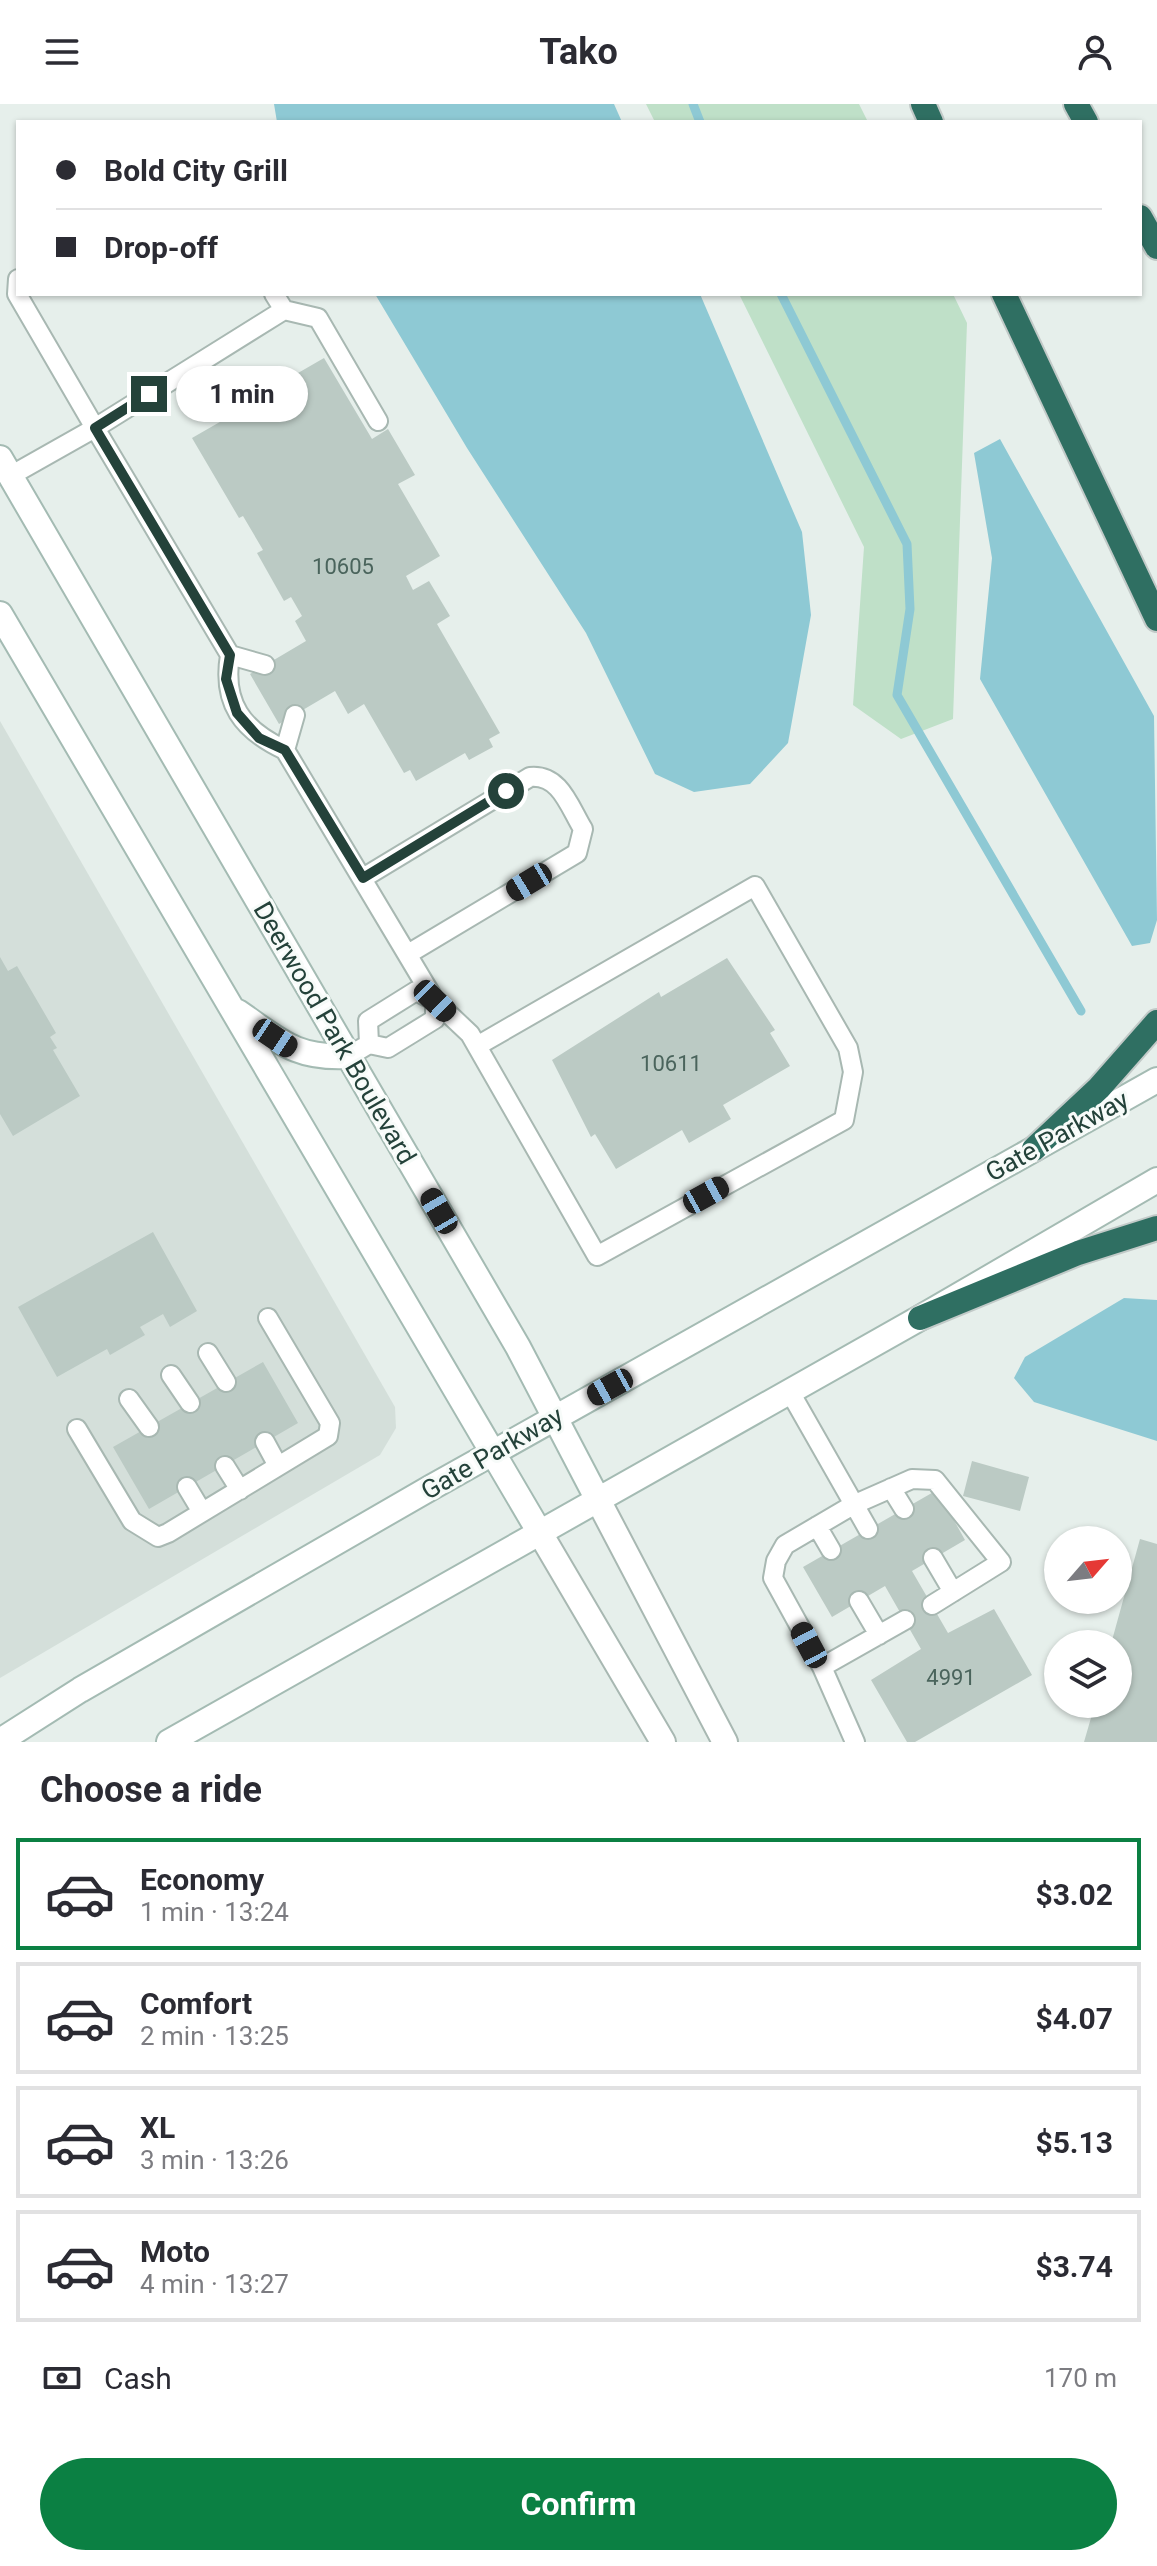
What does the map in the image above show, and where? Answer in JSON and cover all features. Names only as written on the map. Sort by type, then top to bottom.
[{"type":"highway","points":[[1142,221],[1157,247]]},
{"type":"highway","points":[[1005,296],[1156,614]]},
{"type":"highway","points":[[1034,1149],[1099,1088],[1157,1022]]},
{"type":"highway","points":[[920,1318],[1078,1253],[1157,1228]]},
{"type":"main road","name":"Deerwood Park Boulevard","points":[[5,467],[359,1050],[556,1417],[725,1742]]},
{"type":"main road","points":[[0,614],[663,1742]]},
{"type":"main road","points":[[232,1008],[297,1052],[321,1058],[359,1050]]},
{"type":"main road","name":"Gate Parkway","points":[[0,1741],[80,1690],[556,1417],[1157,1080]]},
{"type":"main road","points":[[169,1742],[790,1392],[1157,1180]]},
{"type":"lane","points":[[18,296],[230,655],[226,679],[237,713],[259,738],[285,750],[435,1001],[435,1019],[388,1048],[359,1050],[368,1021],[416,991],[435,1001],[470,1034],[597,1256],[844,1120],[853,1072],[848,1048],[755,886],[477,1046]]},
{"type":"lane","points":[[275,296],[284,310],[318,318],[378,421]]},
{"type":"lane","points":[[5,467],[95,428],[284,310]]},
{"type":"lane","points":[[230,655],[265,665]]},
{"type":"lane","points":[[285,750],[295,715]]},
{"type":"lane","points":[[363,878],[530,777],[543,776],[556,783],[583,829],[577,853],[408,954]]},
{"type":"lane","points":[[77,1429],[132,1521],[158,1537],[240,1490],[328,1436],[330,1423],[268,1318]]},
{"type":"lane","points":[[208,1353],[226,1382]]},
{"type":"lane","points":[[171,1375],[190,1403]]},
{"type":"lane","points":[[790,1392],[868,1529]]},
{"type":"lane","points":[[129,1399],[149,1427]]},
{"type":"lane","points":[[265,1442],[278,1466]]},
{"type":"lane","points":[[225,1466],[240,1490]]},
{"type":"lane","points":[[855,1742],[822,1667],[773,1578],[776,1561],[785,1545],[853,1505],[912,1479],[935,1480],[1001,1562],[932,1605]]},
{"type":"lane","points":[[187,1487],[202,1512]]},
{"type":"lane","points":[[891,1488],[904,1509]]},
{"type":"lane","points":[[817,1526],[831,1550]]},
{"type":"lane","points":[[933,1558],[953,1592]]},
{"type":"lane","points":[[859,1601],[879,1635]]},
{"type":"lane","points":[[822,1667],[905,1620]]},
{"type":"shaded area","points":[[0,721],[395,1407],[396,1428],[380,1455],[0,1678]]},
{"type":"green space","points":[[646,104],[859,104],[867,120],[654,120]]},
{"type":"green space","points":[[740,296],[954,296],[967,323],[953,719],[901,739],[853,705],[864,547]]},
{"type":"water","points":[[274,104],[614,104],[621,120],[277,120]]},
{"type":"water","points":[[376,296],[701,296],[802,532],[811,615],[788,743],[750,784],[694,792],[655,774],[586,633],[467,448]]},
{"type":"water","points":[[1000,439],[1154,716],[1157,920],[1150,943],[1132,946],[980,679],[992,558],[974,453]]},
{"type":"water","points":[[1124,1298],[1157,1300],[1157,1441],[1034,1402],[1014,1378],[1025,1357]]},
{"type":"building","points":[[324,358],[372,439],[388,429],[415,475],[398,484],[440,556],[406,576],[413,590],[429,581],[450,616],[437,624],[500,733],[489,739],[493,747],[469,760],[465,753],[416,781],[410,770],[404,773],[364,704],[348,714],[335,691],[279,724],[250,674],[306,641],[295,621],[302,616],[291,597],[284,601],[257,553],[263,550],[243,516],[239,518],[192,438],[232,415],[226,405],[275,376],[279,384]]},
{"type":"building","points":[[0,957],[8,971],[17,966],[56,1033],[50,1037],[57,1048],[53,1050],[80,1096],[13,1136],[0,1114]]},
{"type":"building","points":[[727,958],[775,1030],[770,1033],[790,1066],[723,1105],[731,1119],[689,1143],[682,1130],[616,1169],[595,1134],[591,1137],[552,1060],[659,992],[661,997]]},
{"type":"building","points":[[153,1232],[197,1311],[170,1327],[163,1314],[140,1327],[145,1335],[110,1355],[107,1349],[57,1377],[18,1307]]},
{"type":"building","points":[[263,1362],[298,1423],[149,1509],[113,1447]]},
{"type":"building","points":[[972,1461],[1029,1477],[1020,1511],[963,1496]]},
{"type":"building","points":[[937,1490],[965,1540],[912,1571],[948,1633],[994,1609],[1032,1675],[915,1742],[907,1742],[871,1680],[921,1649],[885,1586],[832,1617],[803,1567]]},
{"type":"building","points":[[1140,1539],[1157,1544],[1157,1742],[1084,1742],[1091,1718],[1132,1718],[1132,1630],[1115,1630],[1119,1614],[1132,1614],[1132,1568]]},
{"type":"waterway","points":[[693,104],[699,120]]},
{"type":"waterway","points":[[782,296],[907,544],[910,609],[897,695],[1081,1011]]},
{"type":"route","points":[[149,394],[95,428],[230,655],[226,679],[237,713],[259,738],[285,750],[363,878],[506,791]]}]
